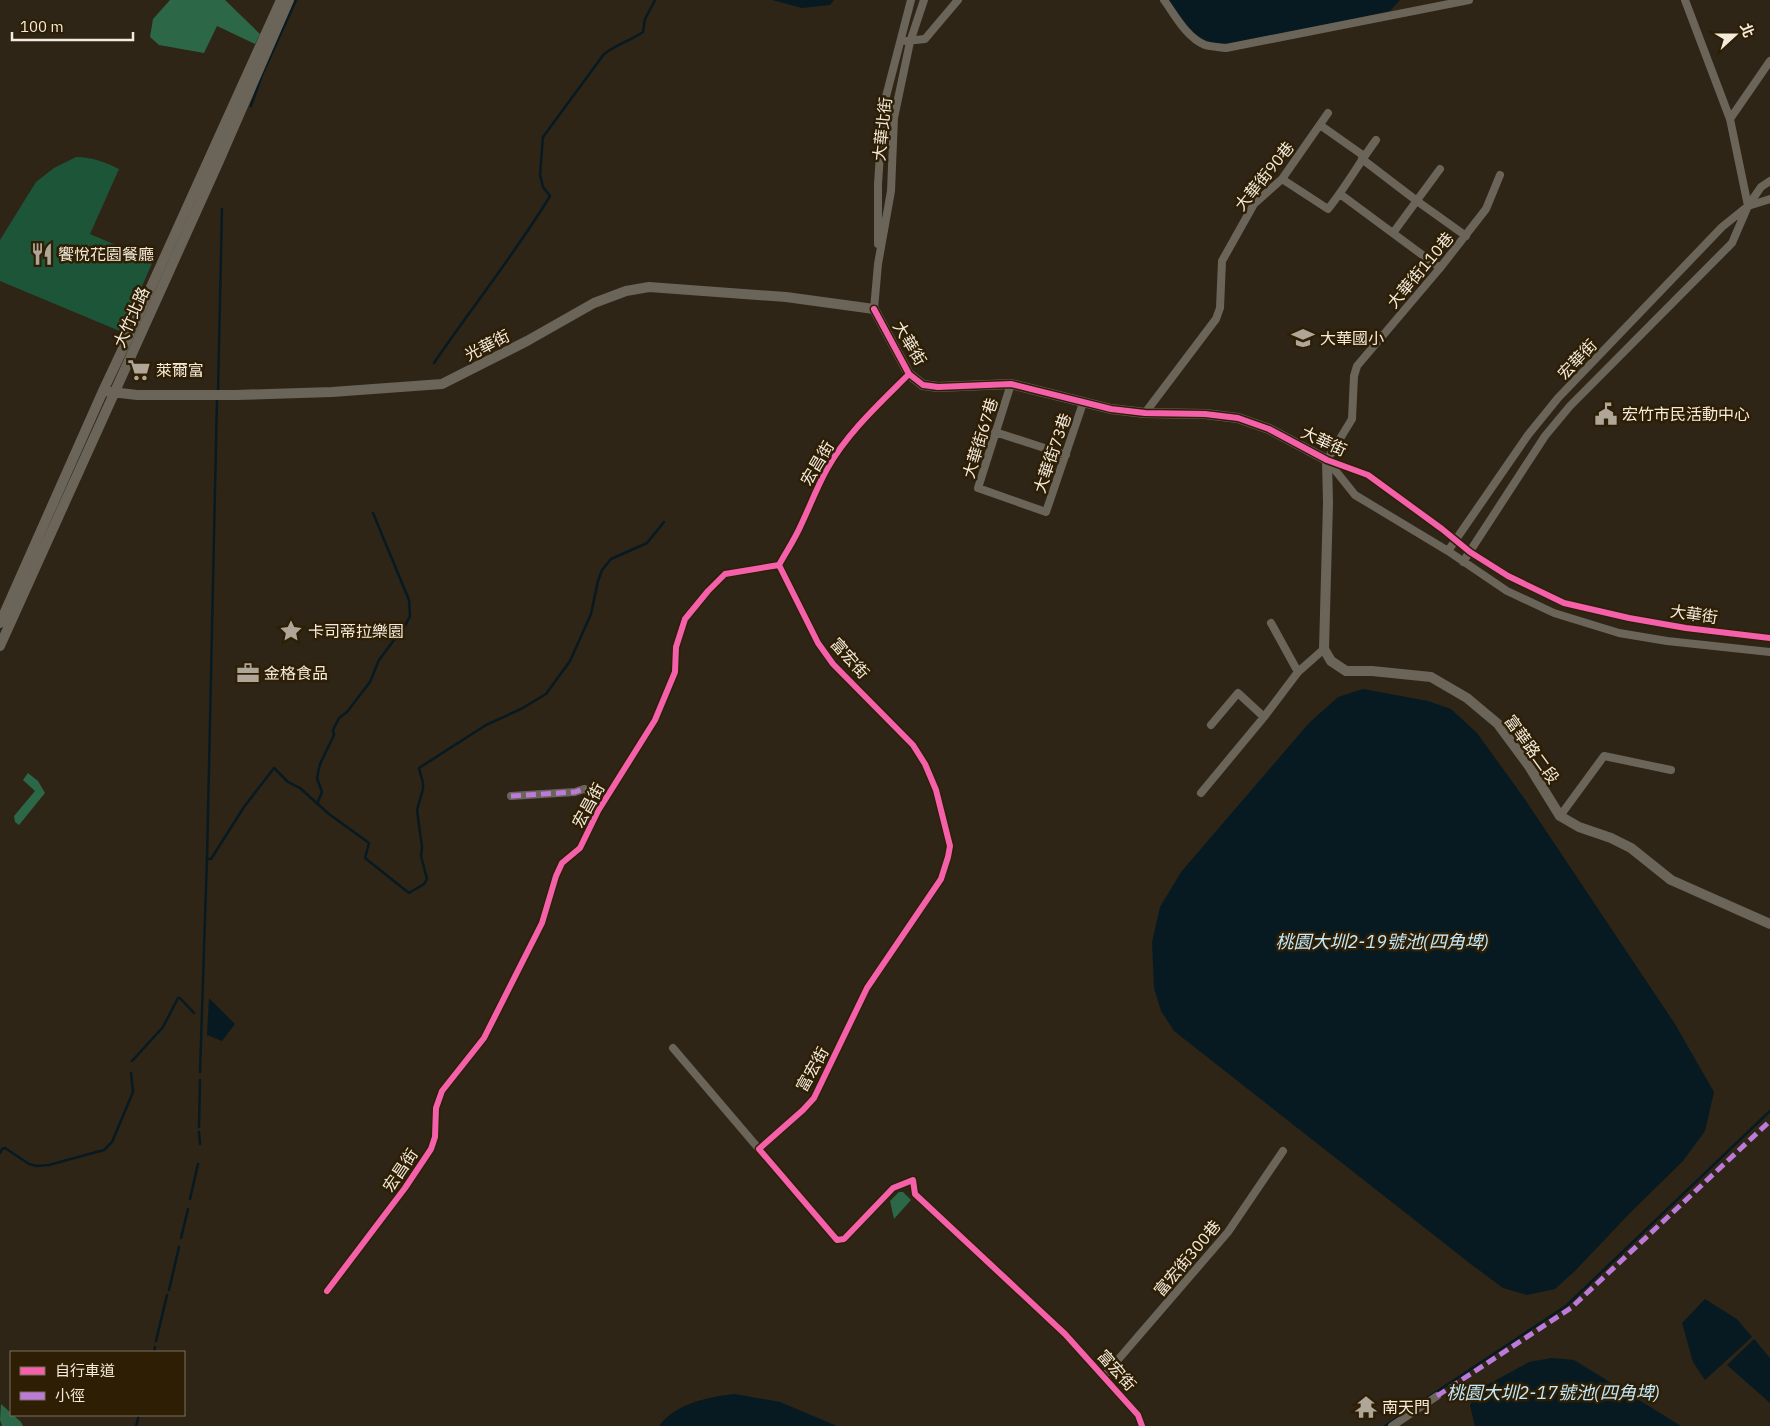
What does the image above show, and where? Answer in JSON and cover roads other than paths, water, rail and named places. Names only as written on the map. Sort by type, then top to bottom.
[{"type":"street","name":"大竹北路","points":[[0,623],[281,0]]},
{"type":"street","name":"大竹北路","points":[[0,646],[88,447],[238,118],[289,0]]},
{"type":"street","name":"大華北街","points":[[878,264],[878,184],[884,108],[911,0]]},
{"type":"street","name":"大華北街","points":[[874,309],[878,264],[891,191],[894,118],[910,42],[924,0]]},
{"type":"street","points":[[901,40],[910,42],[925,39],[958,0]]},
{"type":"street","points":[[1164,0],[1182,25],[1196,39],[1206,45],[1226,48],[1469,0]]},
{"type":"street","points":[[1685,0],[1730,119],[1748,206]]},
{"type":"street","points":[[1730,119],[1770,61]]},
{"type":"street","name":"大華街90巷","points":[[1145,412],[1216,319],[1220,308],[1222,261],[1254,204],[1282,179],[1328,113]]},
{"type":"street","points":[[1320,125],[1417,201],[1466,236]]},
{"type":"street","points":[[1282,179],[1328,210],[1376,140]]},
{"type":"street","points":[[1393,233],[1440,169]]},
{"type":"street","name":"大華街110巷","points":[[1327,460],[1352,418],[1354,376],[1357,366],[1466,236],[1486,209],[1500,176]]},
{"type":"street","points":[[1748,206],[1761,187],[1770,181]]},
{"type":"street","points":[[1340,194],[1440,268]]},
{"type":"street","points":[[1748,206],[1770,199]]},
{"type":"street","name":"宏華街","points":[[1448,551],[1528,435],[1558,398],[1722,227],[1748,206]]},
{"type":"street","name":"宏華街","points":[[1463,562],[1546,436],[1568,408],[1732,243],[1748,206]]},
{"type":"street","name":"光華街","points":[[103,391],[137,395],[272,394],[442,384],[527,342],[594,303],[626,291],[649,287],[786,296],[874,309]]},
{"type":"street","name":"大華街","points":[[874,309],[909,374],[924,384],[938,387],[1011,384],[1111,409],[1205,414],[1238,418],[1269,429],[1327,460],[1368,475],[1470,552],[1508,576],[1564,603],[1615,615],[1686,628],[1770,638]]},
{"type":"street","points":[[1625,329],[1634,341]]},
{"type":"street","name":"宏昌街","points":[[327,1292],[405,1188],[431,1149],[435,1138],[436,1108],[442,1091],[484,1038],[542,924],[556,876],[562,863],[580,848],[608,795],[655,720],[675,672],[676,647],[685,619],[725,574],[779,565],[801,525],[812,497],[827,468],[841,447],[909,374]]},
{"type":"street","name":"大華街67巷","points":[[1011,384],[978,488],[1046,512]]},
{"type":"street","points":[[1558,398],[1568,408]]},
{"type":"street","name":"大華街73巷","points":[[1046,512],[1083,403]]},
{"type":"street","points":[[995,432],[1066,455]]},
{"type":"street","points":[[1201,793],[1264,717],[1298,672],[1324,649],[1328,504],[1327,460]]},
{"type":"street","name":"大華街","points":[[1327,460],[1355,495],[1448,551],[1507,591],[1554,614],[1614,631],[1667,641],[1770,652]]},
{"type":"street","name":"富宏街","points":[[779,565],[818,643],[834,664],[913,746],[925,764],[936,790],[950,846],[941,879],[867,988],[814,1098],[759,1149],[836,1240],[844,1238],[893,1188],[913,1180],[915,1194],[1065,1334],[1138,1415],[1142,1426]]},
{"type":"street","points":[[1614,631],[1615,615]]},
{"type":"street","points":[[1271,623],[1298,672]]},
{"type":"street","points":[[1741,649],[1743,635]]},
{"type":"street","name":"富華路二段","points":[[1324,649],[1331,661],[1346,671],[1372,671],[1431,677],[1467,698],[1498,724],[1560,816],[1579,828],[1611,838],[1631,848],[1671,880],[1770,924]]},
{"type":"street","points":[[1211,725],[1238,693],[1264,717]]},
{"type":"street","points":[[1560,816],[1604,756],[1671,770]]},
{"type":"street","points":[[511,796],[575,792],[584,789],[608,795]]},
{"type":"street","points":[[672,1048],[759,1149]]},
{"type":"street","name":"富宏街300巷","points":[[1104,1376],[1228,1232],[1283,1151]]},
{"type":"street","points":[[1392,1426],[1437,1396]]},
{"type":"water","points":[[772,0],[834,0],[830,5],[802,8]]},
{"type":"water","points":[[1168,0],[1400,0],[1390,11],[1240,43],[1226,44],[1214,43],[1197,35],[1190,29]]},
{"type":"water","name":"桃園大圳2-19號池(四角埤)","points":[[1363,689],[1428,701],[1451,709],[1477,733],[1524,798],[1675,1024],[1714,1092],[1705,1131],[1683,1161],[1555,1289],[1527,1295],[1503,1288],[1174,1031],[1161,1011],[1154,988],[1152,942],[1160,907],[1181,872],[1309,723],[1338,697]]},
{"type":"water","points":[[209,998],[235,1024],[222,1041],[207,1035]]},
{"type":"water","points":[[1705,1299],[1737,1319],[1752,1337],[1705,1380],[1693,1362],[1682,1323]]},
{"type":"water","points":[[1754,1339],[1770,1358],[1770,1403],[1727,1365]]},
{"type":"water","name":"桃園大圳2-17號池(四角埤)","points":[[1552,1358],[1574,1360],[1681,1426],[1475,1426],[1470,1406],[1474,1392],[1529,1362]]},
{"type":"water","points":[[735,1394],[780,1402],[837,1426],[659,1426],[674,1412],[693,1402]]},
{"type":"waterway","points":[[251,106],[262,75],[296,0]]},
{"type":"waterway","points":[[434,363],[522,239],[550,196],[543,187],[540,175],[543,137],[604,54],[643,32],[645,19],[655,0]]},
{"type":"waterway","points":[[218,392],[222,209]]},
{"type":"waterway","points":[[217,398],[207,859],[211,859],[244,807],[274,768],[288,782],[300,788],[329,814],[369,843],[365,858],[409,893],[424,884],[427,879],[421,856],[422,847],[417,810],[423,789],[419,768],[486,725],[521,709],[546,694],[570,661],[591,614],[602,570],[611,559],[647,543],[664,522]]},
{"type":"waterway","points":[[317,804],[322,792],[317,778],[320,764],[334,735],[333,730],[339,718],[347,712],[370,682],[379,660],[410,616],[409,600],[373,513]]},
{"type":"waterway","points":[[200,1072],[207,858]]},
{"type":"waterway","points":[[132,1061],[163,1027],[178,998],[194,1013]]},
{"type":"waterway","points":[[0,1153],[5,1148],[29,1164],[37,1166],[49,1165],[104,1150],[112,1142],[133,1092],[131,1073]]},
{"type":"waterway","points":[[199,1127],[200,1080]]},
{"type":"waterway","points":[[1385,1426],[1566,1306],[1770,1111]]},
{"type":"waterway","points":[[199,1132],[200,1144]]},
{"type":"waterway","points":[[190,1199],[198,1164]]},
{"type":"waterway","points":[[181,1238],[188,1209]]},
{"type":"waterway","points":[[169,1290],[179,1247]]},
{"type":"waterway","points":[[156,1341],[167,1295]]},
{"type":"waterway","points":[[154,1351],[155,1347]]},
{"type":"waterway","points":[[136,1426],[139,1416]]},
{"type":"place","name":"饗悅花園餐廳","points":[[42,254]]},
{"type":"place","name":"大華國小","points":[[1303,338]]},
{"type":"place","name":"萊爾富","points":[[139,370]]},
{"type":"place","name":"宏竹市民活動中心","points":[[1606,414]]},
{"type":"place","name":"卡司蒂拉樂園","points":[[291,631]]},
{"type":"place","name":"金格食品","points":[[248,673]]},
{"type":"place","name":"南天門","points":[[1366,1407]]}]
